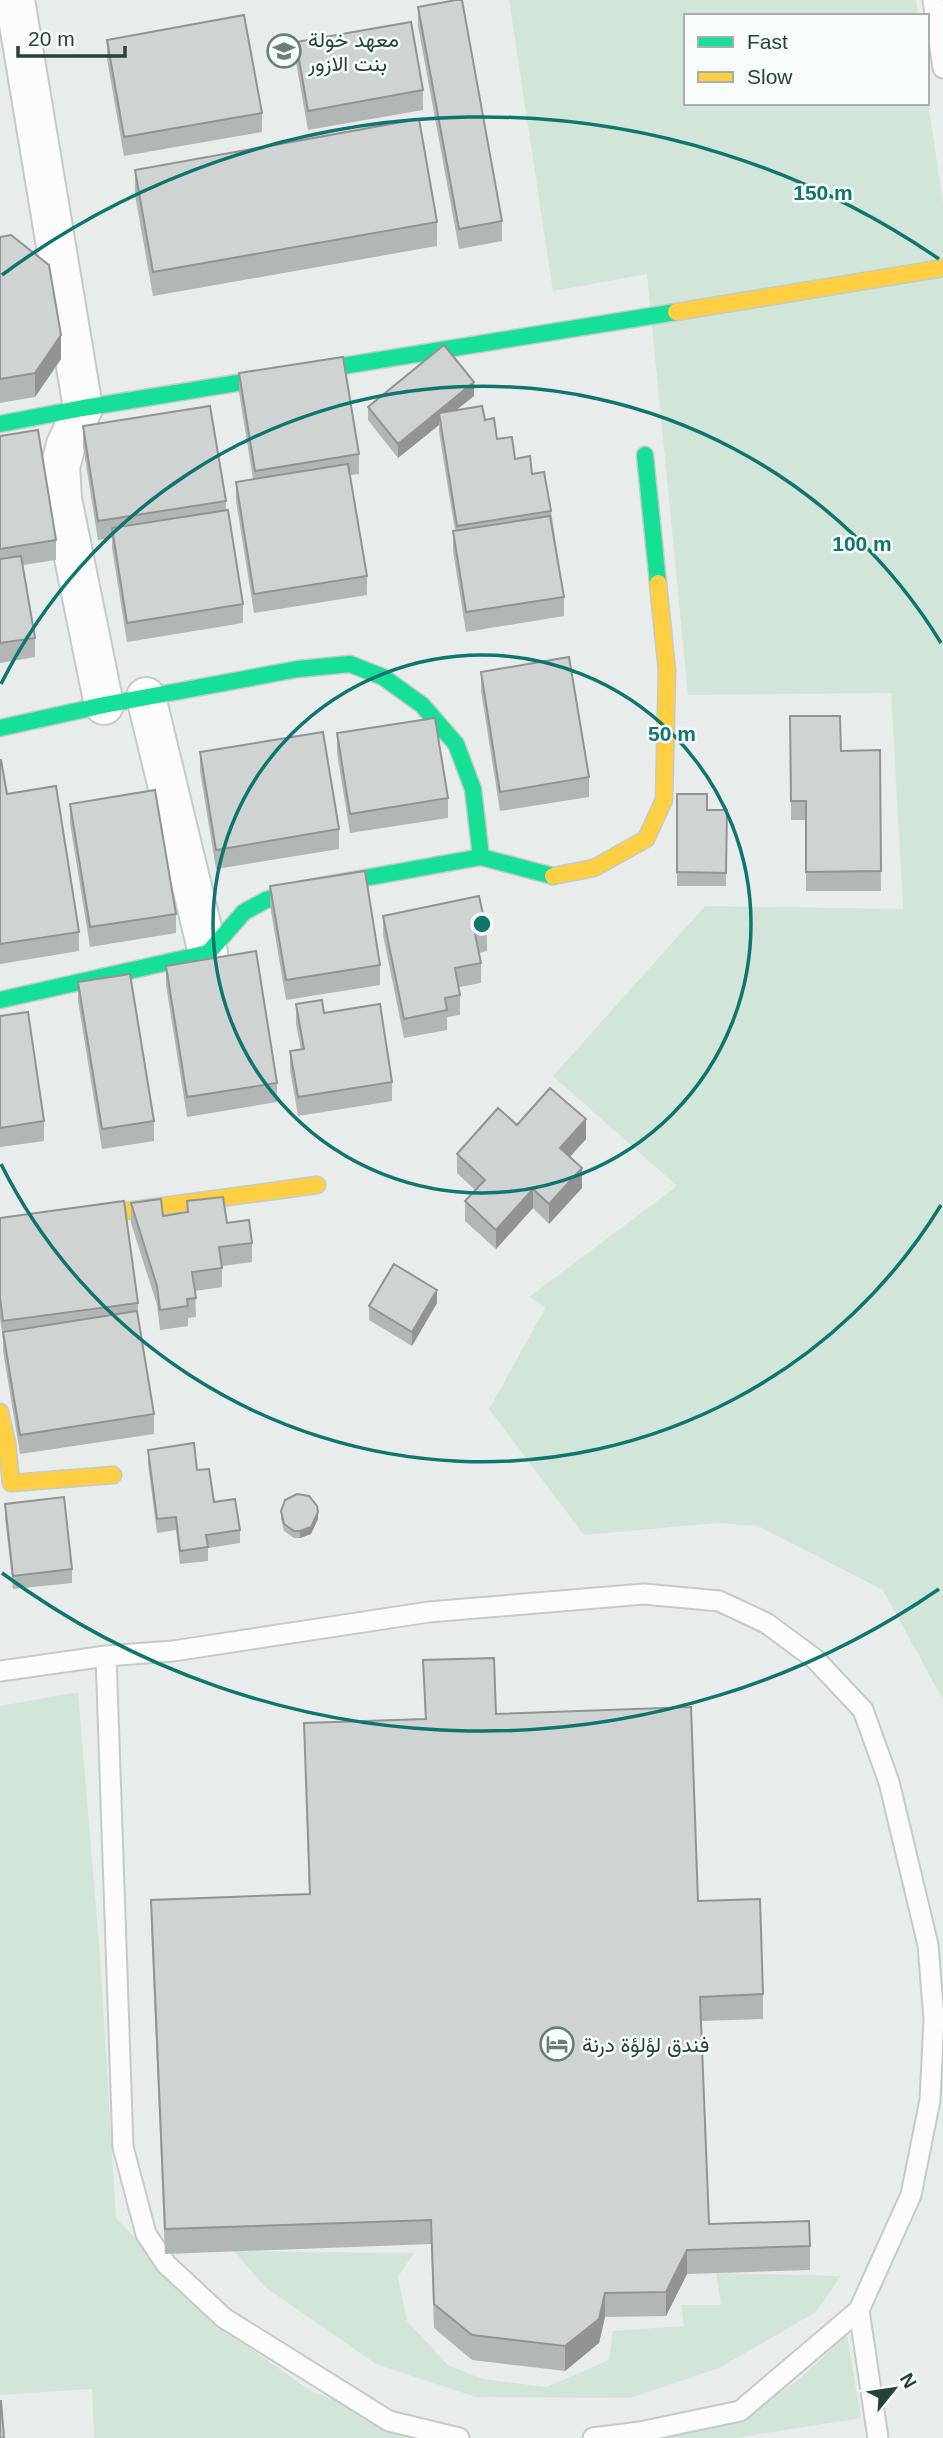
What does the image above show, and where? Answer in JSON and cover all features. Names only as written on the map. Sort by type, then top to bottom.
[{"type":"street","points":[[15,0],[83,408],[66,445],[60,467],[62,499],[104,705]]},
{"type":"street","points":[[0,424],[83,408],[943,268]]},
{"type":"street","points":[[0,1000],[208,953],[244,912],[266,900],[304,889],[481,857],[552,876],[594,868],[646,839],[664,800],[667,671],[645,455]]},
{"type":"street","points":[[0,728],[298,668],[351,664],[383,677],[422,705],[456,744],[473,789],[481,857]]},
{"type":"street","points":[[146,697],[208,953]]},
{"type":"street","points":[[0,1228],[317,1185]]},
{"type":"street","points":[[0,1412],[7,1443],[11,1483],[113,1475]]},
{"type":"lane","points":[[933,0],[943,68]]},
{"type":"lane","points":[[0,1671],[106,1656],[173,1651],[429,1612],[644,1594],[719,1601],[766,1623],[815,1659],[863,1710],[889,1782],[935,1945],[939,2019],[930,2100],[911,2195],[859,2310],[740,2411],[640,2432],[593,2438]]},
{"type":"lane","points":[[106,1656],[123,2147],[146,2234],[166,2264],[225,2318],[389,2421],[458,2438]]},
{"type":"lane","points":[[859,2310],[878,2438]]},
{"type":"green space","points":[[509,0],[916,0],[918,14],[684,14],[684,105],[928,105],[943,203],[943,1700],[883,1590],[758,1526],[717,1523],[584,1535],[489,1409],[546,1307],[529,1297],[677,1186],[553,1076],[705,906],[903,909],[891,693],[688,695],[647,274],[553,291]]},
{"type":"green space","points":[[78,1692],[100,1955],[116,2218],[224,2330],[311,2391],[389,2421],[423,2438],[94,2438],[92,2389],[0,2395],[0,1706]]},
{"type":"green space","points":[[234,2251],[414,2253],[398,2277],[407,2321],[448,2365],[482,2379],[547,2387],[609,2360],[613,2331],[684,2326],[681,2305],[721,2305],[716,2273],[841,2276],[816,2312],[719,2368],[630,2398],[476,2397],[376,2364],[265,2287]]},
{"type":"green space","points":[[847,2335],[861,2418],[735,2438],[665,2438],[735,2423],[797,2381]]},
{"type":"building","points":[[462,0],[502,221],[459,229],[418,7]]},
{"type":"building","points":[[244,15],[262,113],[124,137],[107,40]]},
{"type":"building","points":[[411,22],[423,90],[308,111],[296,42]]},
{"type":"building","points":[[419,119],[437,222],[153,272],[135,170]]},
{"type":"building","points":[[11,235],[49,265],[61,335],[35,373],[0,379],[0,237]]},
{"type":"building","points":[[444,345],[474,382],[398,444],[368,407]]},
{"type":"building","points":[[343,357],[359,454],[255,471],[239,373]]},
{"type":"building","points":[[210,406],[226,501],[98,521],[83,426]]},
{"type":"building","points":[[482,406],[485,420],[494,418],[497,439],[512,437],[515,459],[530,456],[532,474],[544,472],[551,511],[457,526],[439,413]]},
{"type":"building","points":[[38,430],[56,540],[0,549],[0,436]]},
{"type":"building","points":[[348,464],[367,576],[254,594],[236,482]]},
{"type":"building","points":[[228,510],[243,604],[127,623],[112,528]]},
{"type":"building","points":[[550,516],[564,597],[466,612],[453,531]]},
{"type":"building","points":[[21,556],[35,638],[0,643],[0,559]]},
{"type":"building","points":[[569,657],[589,777],[500,792],[481,672]]},
{"type":"building","points":[[790,716],[840,716],[841,751],[880,750],[881,871],[806,872],[806,801],[791,801]]},
{"type":"building","points":[[435,718],[448,798],[350,814],[337,733]]},
{"type":"building","points":[[323,732],[339,829],[216,850],[200,752]]},
{"type":"building","points":[[0,760],[7,794],[56,786],[79,932],[0,944]]},
{"type":"building","points":[[155,790],[176,914],[90,927],[70,804]]},
{"type":"building","points":[[677,794],[707,794],[707,810],[727,810],[726,873],[677,872]]},
{"type":"building","points":[[365,871],[380,965],[286,980],[270,886]]},
{"type":"building","points":[[479,896],[487,932],[475,934],[481,963],[455,968],[460,995],[445,998],[447,1010],[404,1019],[383,916]]},
{"type":"building","points":[[256,951],[277,1083],[187,1097],[166,966]]},
{"type":"building","points":[[130,974],[154,1121],[102,1129],[78,982]]},
{"type":"building","points":[[322,1000],[324,1013],[380,1004],[392,1082],[298,1097],[290,1051],[304,1049],[296,1004]]},
{"type":"building","points":[[28,1012],[44,1121],[0,1128],[0,1016]]},
{"type":"building","points":[[550,1088],[586,1119],[560,1148],[582,1168],[549,1204],[533,1189],[496,1230],[465,1201],[485,1180],[457,1154],[498,1108],[517,1125]]},
{"type":"building","points":[[223,1197],[227,1223],[249,1220],[252,1243],[219,1247],[222,1268],[192,1272],[196,1298],[187,1299],[188,1306],[160,1310],[157,1286],[131,1203],[161,1199],[163,1216],[188,1212],[187,1201]]},
{"type":"building","points":[[124,1201],[138,1303],[3,1321],[0,1298],[0,1218]]},
{"type":"building","points":[[394,1264],[437,1290],[412,1332],[369,1306]]},
{"type":"building","points":[[137,1311],[154,1414],[20,1435],[3,1332]]},
{"type":"building","points":[[194,1443],[197,1470],[209,1469],[214,1502],[235,1499],[240,1530],[206,1535],[208,1547],[180,1551],[176,1517],[157,1519],[148,1450]]},
{"type":"building","points":[[297,1494],[309,1496],[318,1512],[311,1527],[294,1531],[284,1524],[281,1511],[285,1500]]},
{"type":"building","points":[[64,1497],[72,1569],[13,1576],[5,1504]]},
{"type":"building","points":[[494,1658],[496,1714],[691,1707],[698,1901],[760,1899],[763,1994],[700,1997],[709,2224],[809,2221],[810,2246],[687,2250],[666,2292],[605,2293],[599,2319],[565,2346],[472,2335],[434,2304],[431,2220],[165,2229],[151,1900],[310,1894],[304,1723],[426,1719],[423,1660]]},
{"type":"building","points":[[1,2401],[4,2438],[0,2438]]},
{"type":"traffic: fast","points":[[0,424],[83,408],[676,312]]},
{"type":"traffic: fast","points":[[645,455],[658,583]]},
{"type":"traffic: fast","points":[[0,728],[104,705],[298,669],[350,664],[383,677],[422,705],[456,744],[473,789],[481,857]]},
{"type":"traffic: fast","points":[[0,1000],[208,953],[244,912],[266,900],[304,889],[481,857],[553,876]]},
{"type":"traffic: slow","points":[[676,312],[943,268]]},
{"type":"traffic: slow","points":[[553,876],[594,868],[646,839],[664,800],[667,671],[658,583]]},
{"type":"traffic: slow","points":[[0,1228],[317,1185]]},
{"type":"traffic: slow","points":[[0,1412],[7,1443],[11,1483],[113,1475]]},
{"type":"place","name":"معهد خولة بنت الازور","points":[[284,51]]},
{"type":"place","name":"فندق لؤلؤة درنة","points":[[557,2044]]}]
